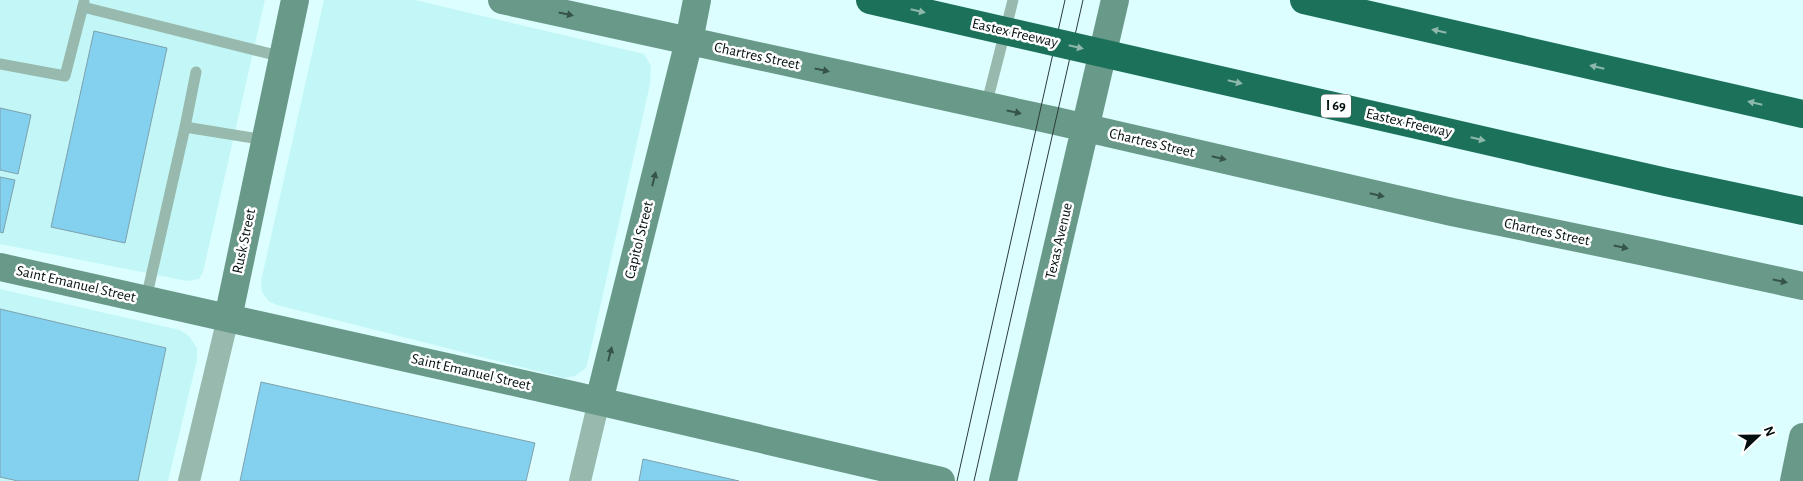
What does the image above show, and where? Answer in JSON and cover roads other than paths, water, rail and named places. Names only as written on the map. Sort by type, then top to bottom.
[{"type":"highway","name":"Eastex Freeway","points":[[870,0],[1666,182],[1803,211]]},
{"type":"highway","points":[[1304,0],[1803,114]]},
{"type":"main road","name":"Rusk Street","points":[[228,318],[295,0]]},
{"type":"main road","name":"Chartres Street","points":[[502,0],[1086,128],[1452,212],[1803,286]]},
{"type":"main road","name":"Capitol Street","points":[[599,401],[689,41],[697,0]]},
{"type":"main road","name":"Texas Avenue","points":[[1003,481],[1115,0]]},
{"type":"main road","name":"Saint Emanuel Street","points":[[0,267],[599,401],[941,481]]},
{"type":"main road","points":[[1794,481],[1803,437]]},
{"type":"street","name":"Rusk Street","points":[[189,481],[228,318]]},
{"type":"street","name":"Capitol Street","points":[[580,481],[599,401]]},
{"type":"lane","points":[[986,106],[1013,0]]},
{"type":"lane","points":[[0,64],[65,76],[83,4],[283,57]]},
{"type":"lane","points":[[146,300],[196,72]]},
{"type":"lane","points":[[185,127],[266,140]]},
{"type":"tram line","points":[[957,481],[1065,0]]},
{"type":"tram line","points":[[974,481],[1083,0]]}]
